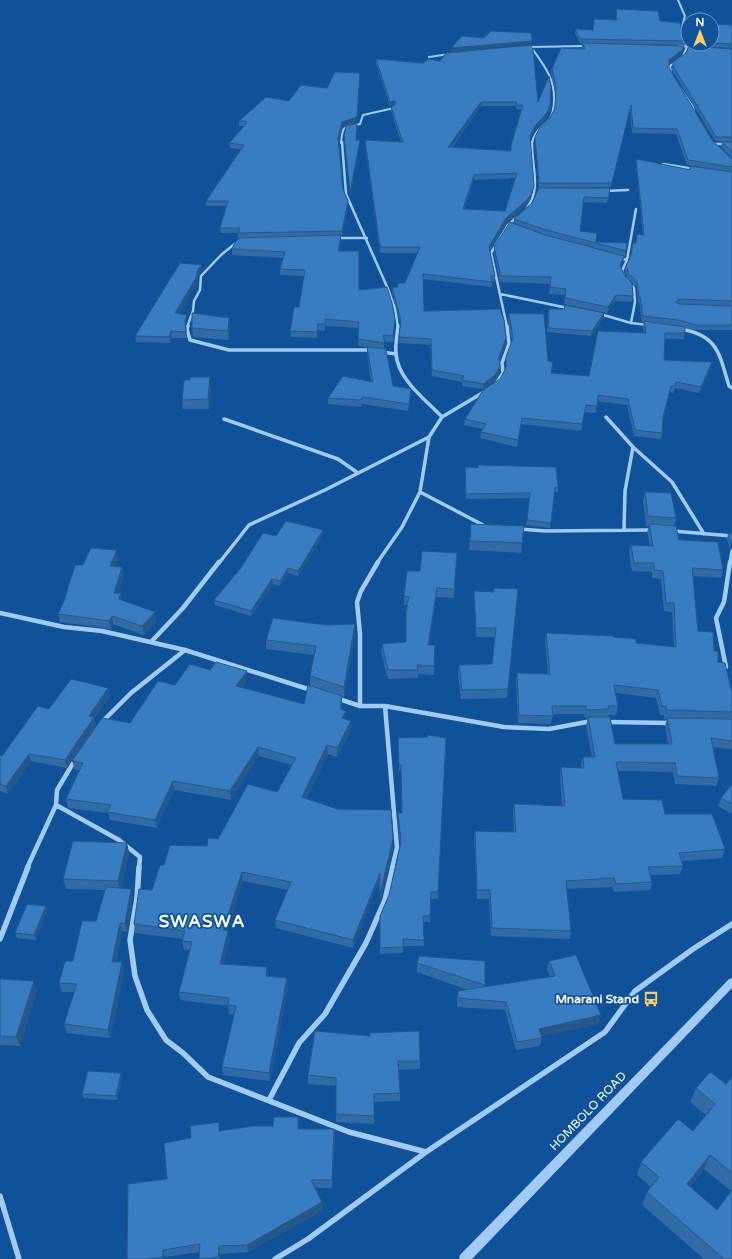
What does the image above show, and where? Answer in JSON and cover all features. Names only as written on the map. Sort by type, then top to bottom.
[{"type":"street","points":[[678,0],[683,12]]},
{"type":"street","points":[[523,47],[588,46]]},
{"type":"street","points":[[673,46],[680,46]]},
{"type":"street","points":[[524,211],[533,201],[536,191],[532,142],[534,133],[550,118],[553,110],[552,104],[554,92],[553,83],[546,68],[531,47]]},
{"type":"street","points":[[672,76],[670,66],[683,56],[685,52]]},
{"type":"street","points":[[429,57],[451,54]]},
{"type":"street","points":[[676,82],[693,107],[696,115]]},
{"type":"street","points":[[394,108],[363,115],[360,124],[345,127],[342,132],[341,147],[346,194],[367,238],[395,309],[398,325],[396,354],[402,372],[406,379],[442,417]]},
{"type":"street","points":[[710,138],[718,149]]},
{"type":"street","points":[[714,144],[732,144]]},
{"type":"street","points":[[663,164],[697,169]]},
{"type":"street","points":[[596,191],[628,190]]},
{"type":"street","points":[[631,323],[635,302],[634,288],[626,281],[622,271],[627,260],[636,209]]},
{"type":"street","points":[[491,387],[497,383],[502,373],[502,363],[509,344],[491,253],[508,225],[519,216]]},
{"type":"street","points":[[508,225],[514,228]]},
{"type":"street","points":[[334,238],[367,238]]},
{"type":"street","points":[[238,241],[221,255],[201,276],[200,290],[194,301],[193,311],[189,320],[188,329],[190,340],[229,350],[361,350],[396,354]]},
{"type":"street","points":[[616,258],[627,260]]},
{"type":"street","points":[[500,294],[554,304],[576,310]]},
{"type":"street","points":[[594,313],[631,323],[651,326]]},
{"type":"street","points":[[677,329],[696,332],[712,342],[716,347],[729,386],[732,388]]},
{"type":"street","points":[[151,642],[183,608],[249,524],[303,501],[428,436],[442,417],[486,391]]},
{"type":"street","points":[[606,417],[633,447],[672,482],[704,534]]},
{"type":"street","points":[[224,419],[338,459],[358,473]]},
{"type":"street","points":[[360,706],[360,634],[357,602],[361,591],[374,568],[402,528],[420,492],[428,436]]},
{"type":"street","points":[[624,530],[624,491],[633,447]]},
{"type":"street","points":[[420,492],[483,526],[491,526]]},
{"type":"street","points":[[514,529],[545,531],[655,530]]},
{"type":"street","points":[[669,531],[732,536]]},
{"type":"street","points":[[728,675],[716,618],[724,602],[732,551]]},
{"type":"street","points":[[0,613],[64,627],[102,631],[185,650],[316,692]]},
{"type":"street","points":[[98,728],[108,715],[134,690],[185,650]]},
{"type":"street","points":[[331,696],[360,706],[385,706],[504,727],[548,729],[589,721],[595,722]]},
{"type":"street","points":[[269,1100],[299,1043],[325,1014],[362,949],[385,900],[397,848],[385,706]]},
{"type":"street","points":[[602,722],[673,723]]},
{"type":"street","points":[[0,939],[28,866],[56,805],[57,790],[78,757]]},
{"type":"street","points":[[56,805],[119,840],[140,857],[137,898],[130,940],[135,976],[147,1010],[166,1040],[183,1053],[208,1077],[349,1132],[426,1152]]},
{"type":"street","points":[[275,1259],[308,1239],[426,1152],[605,1032],[635,991],[693,949],[732,924]]},
{"type":"street","name":"HOMBOLO ROAD","points":[[464,1259],[732,982]]},
{"type":"street","points":[[0,1196],[19,1259]]},
{"type":"building","points":[[616,9],[658,11],[660,21],[680,23],[680,41],[580,39],[575,29],[593,30],[594,19],[617,20]]},
{"type":"building","points":[[720,24],[732,25],[732,44],[720,43]]},
{"type":"building","points":[[491,31],[531,33],[532,41],[451,48],[462,36],[484,38]]},
{"type":"building","points":[[582,43],[680,46],[680,52],[669,60],[669,68],[712,140],[732,159],[732,167],[688,160],[677,129],[633,128],[631,105],[612,183],[539,183],[535,137],[539,129],[551,116],[555,108],[556,86],[552,69],[561,48],[585,49]]},
{"type":"building","points":[[530,45],[533,49],[538,102],[549,76],[551,87],[550,105],[547,113],[535,126],[530,136],[534,186],[531,195],[506,218],[489,247],[495,276],[491,276],[492,282],[423,274],[424,311],[500,309],[504,320],[506,338],[499,357],[500,367],[495,375],[483,384],[462,380],[464,376],[432,370],[431,339],[399,337],[401,320],[392,288],[398,287],[398,283],[405,283],[420,247],[380,247],[365,140],[403,142],[391,107],[395,105],[396,102],[390,102],[376,59],[423,63],[428,59],[440,61],[446,53]],"holes":[[[481,102],[517,102],[516,105],[523,105],[511,145],[511,151],[448,147]],[[517,173],[505,211],[463,209],[474,175]]]},
{"type":"building","points":[[720,48],[732,49],[732,137],[717,137],[715,135],[673,66],[673,63],[686,53],[720,52]]},
{"type":"building","points":[[335,72],[360,73],[357,117],[342,122],[338,138],[343,189],[348,201],[342,231],[238,233],[240,228],[220,228],[228,201],[206,201],[244,145],[229,143],[247,123],[245,123],[246,121],[239,121],[266,97],[289,101],[301,85],[327,88]]},
{"type":"building","points":[[357,123],[356,140],[360,140],[350,192],[344,136],[346,126]]},
{"type":"building","points":[[722,142],[732,142],[732,152]]},
{"type":"building","points":[[636,159],[691,170],[690,166],[732,172],[732,301],[679,299],[676,302],[679,304],[732,306],[732,325],[697,325],[678,320],[643,316],[637,282],[629,274],[626,266],[631,255],[633,243],[636,243],[637,234],[644,235]]},
{"type":"building","points":[[539,188],[610,188],[608,198],[584,197],[580,231],[597,233],[596,242],[627,243],[626,251],[543,229],[514,219],[532,203]]},
{"type":"building","points":[[510,222],[542,234],[624,256],[620,266],[625,276],[632,283],[633,296],[616,295],[608,307],[565,298],[566,289],[550,287],[551,277],[501,276],[494,247]]},
{"type":"building","points":[[341,235],[338,251],[359,251],[359,290],[387,287],[395,319],[393,336],[383,335],[385,343],[358,339],[359,322],[325,319],[325,324],[318,324],[317,332],[290,331],[294,307],[299,307],[305,270],[280,269],[285,252],[232,249],[235,242],[240,238]]},
{"type":"building","points":[[180,263],[202,265],[198,269],[196,278],[175,313],[187,315],[185,320],[186,332],[171,331],[169,337],[135,336]]},
{"type":"building","points":[[565,305],[604,313],[592,331],[548,328],[549,309],[564,309]]},
{"type":"building","points":[[192,313],[229,318],[228,331],[192,328]]},
{"type":"building","points":[[509,313],[544,314],[548,361],[553,362],[551,373],[589,376],[598,331],[646,333],[644,321],[685,327],[685,333],[665,333],[664,360],[712,362],[701,387],[676,382],[675,386],[671,386],[663,417],[662,433],[635,430],[628,399],[598,395],[597,406],[586,405],[582,424],[522,418],[518,440],[481,432],[486,424],[465,419],[483,390],[500,379],[506,368],[506,357],[513,338]]},
{"type":"building","points":[[367,347],[386,349],[393,386],[411,389],[409,404],[362,397],[361,400],[328,398],[343,376],[373,382]]},
{"type":"building","points":[[190,377],[210,377],[208,399],[182,400],[184,380],[190,380]]},
{"type":"building","points":[[478,465],[556,467],[558,487],[555,487],[551,523],[527,520],[530,493],[466,494],[465,467],[478,468]]},
{"type":"building","points":[[645,492],[671,493],[676,518],[648,516]]},
{"type":"building","points":[[286,521],[323,530],[298,571],[288,568],[280,581],[272,579],[251,611],[214,600],[240,569],[263,533],[276,536]]},
{"type":"building","points":[[471,524],[524,526],[522,543],[470,541]]},
{"type":"building","points":[[649,524],[676,526],[679,540],[718,542],[723,570],[692,568],[698,631],[713,632],[714,651],[718,651],[718,662],[725,663],[732,691],[732,712],[666,710],[666,706],[662,706],[658,690],[614,685],[618,706],[608,706],[609,709],[586,710],[586,706],[552,706],[553,716],[519,715],[517,673],[550,674],[546,633],[613,636],[636,639],[636,643],[676,647],[674,603],[666,603],[663,571],[654,570],[654,563],[634,563],[631,545],[653,546]]},
{"type":"building","points":[[728,534],[732,534],[732,544],[731,544]]},
{"type":"building","points":[[91,548],[117,550],[110,566],[122,567],[114,593],[121,593],[119,599],[155,612],[142,626],[112,616],[109,621],[58,614],[64,601],[75,565],[83,565]]},
{"type":"building","points":[[422,551],[457,553],[454,589],[437,588],[428,645],[435,645],[434,666],[417,665],[418,670],[388,670],[382,644],[406,642],[406,612],[409,597],[404,596],[407,571],[420,571]]},
{"type":"building","points":[[494,588],[518,589],[508,689],[462,690],[459,665],[492,664],[496,628],[476,628],[474,591],[494,592]]},
{"type":"building","points":[[273,618],[326,625],[355,624],[344,687],[310,676],[316,646],[266,640]]},
{"type":"building","points":[[216,662],[247,671],[236,686],[304,704],[308,685],[342,696],[340,709],[346,711],[342,718],[351,721],[337,748],[327,745],[302,797],[337,809],[391,810],[393,839],[381,890],[380,893],[380,873],[353,940],[275,920],[291,882],[242,872],[223,930],[228,931],[220,964],[267,967],[266,976],[287,978],[269,1073],[222,1067],[236,1006],[228,1005],[229,998],[179,992],[192,942],[182,941],[185,931],[134,924],[139,889],[152,890],[160,865],[164,865],[170,845],[207,846],[208,838],[218,839],[248,784],[277,792],[296,758],[258,747],[230,791],[173,781],[155,820],[107,812],[111,805],[66,799],[83,763],[72,761],[102,718],[130,723],[158,681],[175,685],[190,664],[210,670]]},
{"type":"building","points":[[71,679],[108,688],[89,716],[94,717],[65,760],[29,754],[6,786],[0,784],[0,755],[2,756],[38,706],[49,709]]},
{"type":"building","points":[[588,717],[610,717],[615,744],[672,744],[667,718],[732,719],[732,741],[711,738],[719,778],[677,776],[675,763],[616,762],[623,799],[662,800],[665,814],[712,814],[725,849],[679,853],[683,866],[648,867],[652,882],[616,884],[614,878],[566,881],[571,931],[492,928],[490,890],[477,890],[475,831],[516,832],[514,804],[565,806],[561,767],[584,768],[583,757],[595,757]]},
{"type":"building","points":[[428,735],[446,738],[438,892],[431,892],[430,916],[423,916],[424,940],[403,939],[403,947],[380,948],[380,916],[389,895],[401,842],[398,813],[402,813],[401,765],[399,765],[398,738],[427,737]]},
{"type":"building","points":[[732,784],[732,804],[721,798]]},
{"type":"building","points":[[73,841],[127,843],[118,881],[63,879]]},
{"type":"building","points":[[106,887],[131,889],[125,924],[120,923],[112,962],[122,962],[108,1030],[64,1024],[77,984],[59,983],[65,961],[73,961],[82,921],[96,921]]},
{"type":"building","points":[[27,904],[46,906],[34,935],[15,933]]},
{"type":"building","points":[[576,955],[601,1015],[539,1029],[542,1038],[517,1042],[506,1002],[458,998],[458,991],[555,976],[549,961]]},
{"type":"building","points":[[419,956],[485,961],[485,985],[417,963]]},
{"type":"building","points":[[0,979],[34,981],[16,1037],[0,1036]]},
{"type":"building","points":[[315,1031],[370,1036],[370,1033],[419,1031],[420,1061],[398,1061],[400,1093],[374,1094],[374,1116],[336,1114],[336,1078],[308,1075]]},
{"type":"building","points":[[88,1071],[121,1073],[116,1096],[82,1094]]},
{"type":"building","points":[[710,1072],[726,1084],[732,1077],[732,1173],[710,1155],[687,1184],[717,1210],[732,1190],[732,1259],[724,1259],[647,1192],[659,1177],[641,1162],[678,1119],[693,1131],[715,1104],[696,1088]]},
{"type":"building","points":[[274,1117],[298,1117],[298,1129],[334,1129],[332,1180],[311,1180],[322,1202],[247,1245],[219,1246],[218,1257],[199,1259],[200,1244],[163,1250],[163,1257],[127,1259],[128,1184],[167,1179],[164,1143],[191,1138],[190,1126],[219,1122],[219,1131],[254,1126],[273,1126]]},
{"type":"place","name":"Mnarani Stand","points":[[651,999]]},
{"type":"district","name":"SWASWA","points":[[202,921]]}]
